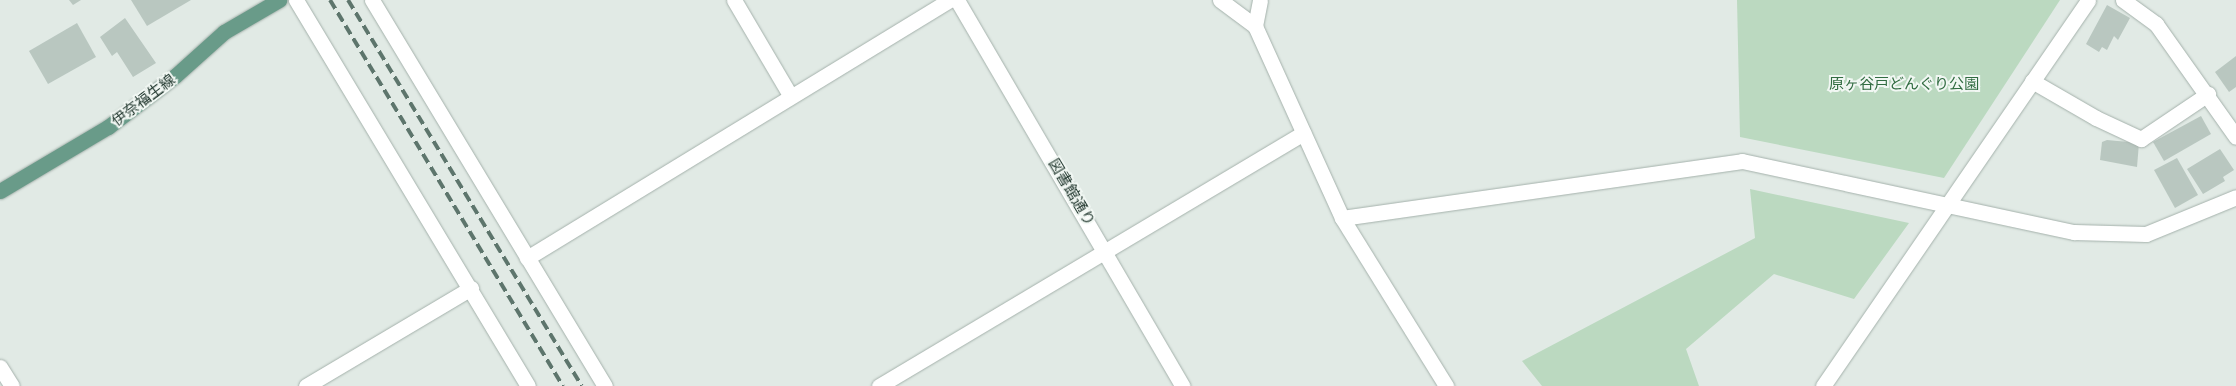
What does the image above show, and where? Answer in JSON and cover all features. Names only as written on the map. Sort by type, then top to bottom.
[{"type":"main road","name":"伊奈福生線","points":[[0,191],[108,127],[163,86],[224,32],[280,0]]},
{"type":"street","points":[[296,0],[528,386]]},
{"type":"street","points":[[372,0],[605,386]]},
{"type":"street","points":[[734,0],[790,95]]},
{"type":"street","points":[[527,258],[790,95],[950,0]]},
{"type":"street","name":"図書館通り","points":[[957,0],[1107,251],[1183,386]]},
{"type":"street","points":[[1220,0],[1255,26],[1342,218],[1446,386]]},
{"type":"street","points":[[1255,26],[1260,0]]},
{"type":"street","points":[[1823,386],[2088,0]]},
{"type":"street","points":[[2123,0],[2156,24],[2208,94],[2236,137]]},
{"type":"street","points":[[2032,81],[2096,118],[2141,139],[2208,94]]},
{"type":"street","points":[[879,386],[1303,133]]},
{"type":"street","points":[[1342,218],[1742,161],[2074,232],[2146,234],[2236,197]]},
{"type":"street","points":[[306,386],[470,288]]},
{"type":"street","points":[[0,367],[12,386]]},
{"type":"green space","name":"原ヶ谷戸どんぐり公園","points":[[1737,0],[2060,0],[1944,178],[1740,137]]},
{"type":"green space","points":[[1750,189],[1909,223],[1854,299],[1774,274],[1686,349],[1699,386],[1542,386],[1522,361],[1755,238]]},
{"type":"building","points":[[69,0],[81,0],[73,5]]},
{"type":"building","points":[[131,0],[191,0],[147,26]]},
{"type":"building","points":[[2107,5],[2130,18],[2118,40],[2114,36],[2107,50],[2102,47],[2099,52],[2086,44]]},
{"type":"building","points":[[125,18],[156,63],[133,77],[117,52],[112,56],[100,37]]},
{"type":"building","points":[[77,23],[96,57],[48,84],[29,51]]},
{"type":"building","points":[[2236,56],[2236,87],[2229,92],[2215,72]]},
{"type":"building","points":[[2201,116],[2211,134],[2164,161],[2153,142]]},
{"type":"building","points":[[2107,140],[2139,143],[2137,167],[2100,160],[2102,142]]},
{"type":"building","points":[[2220,149],[2234,170],[2223,177],[2225,181],[2203,194],[2187,169]]},
{"type":"building","points":[[2177,158],[2198,195],[2175,208],[2154,170]]},
{"type":"railway","points":[[330,0],[563,386]]},
{"type":"railway","points":[[348,0],[582,386]]}]
